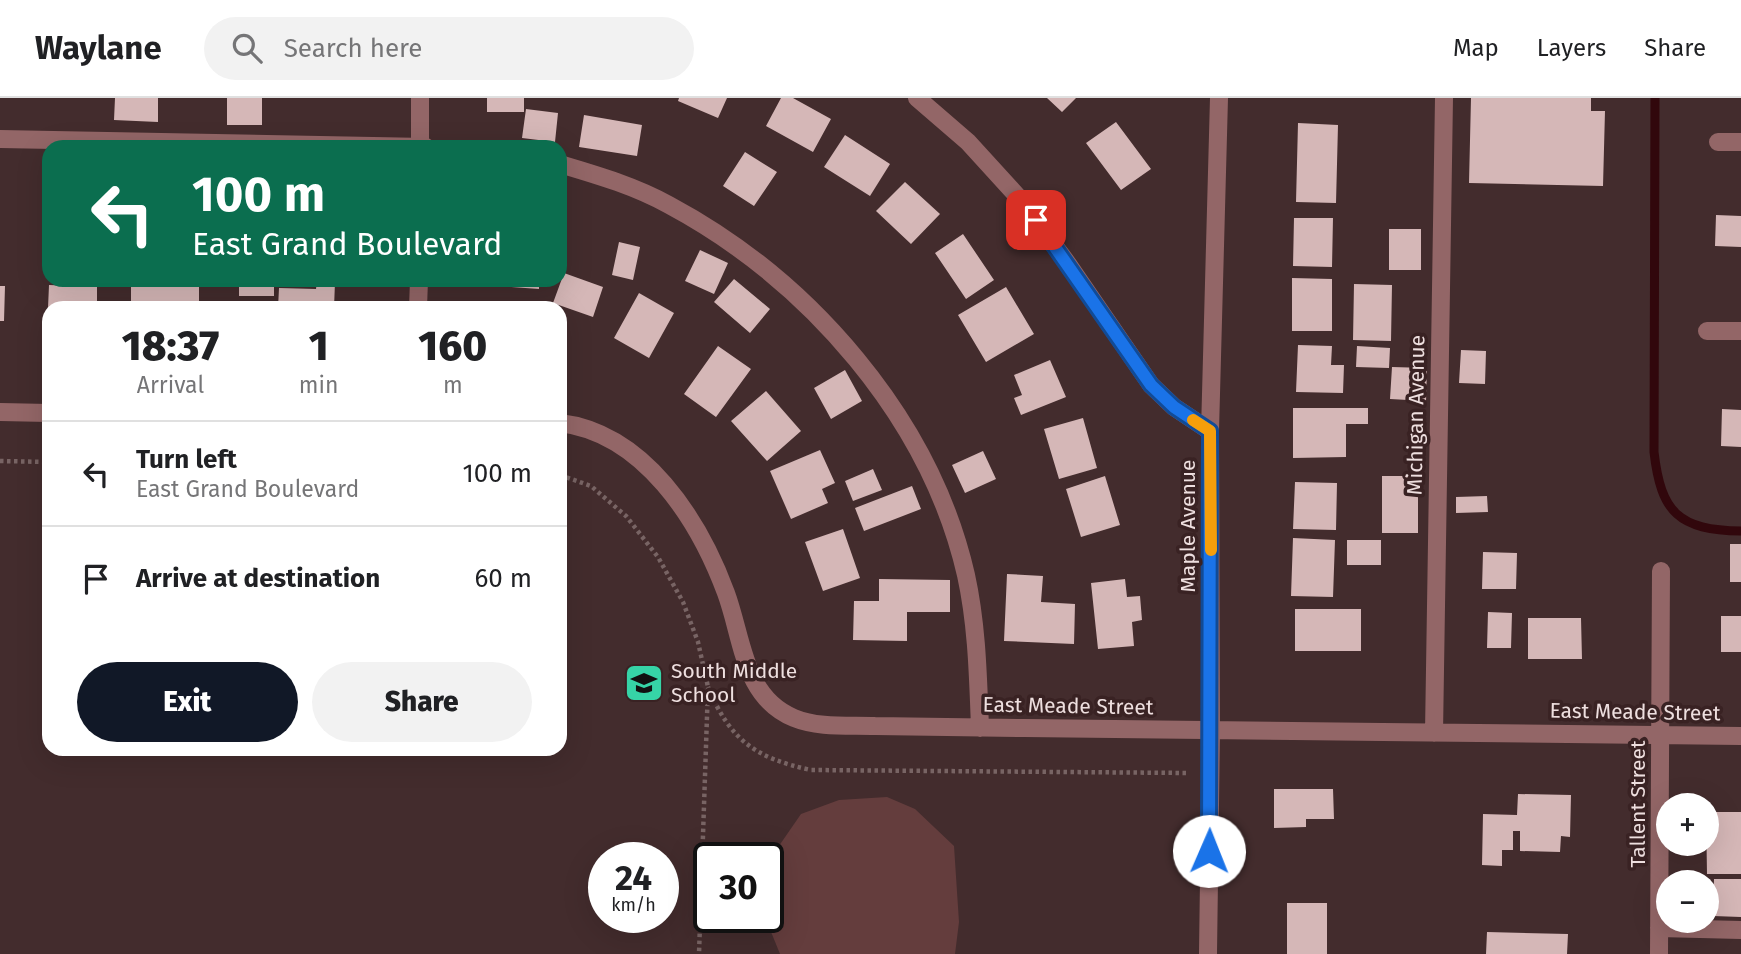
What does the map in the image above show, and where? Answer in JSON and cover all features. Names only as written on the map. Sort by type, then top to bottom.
[{"type":"street","points":[[420,98],[420,140]]},
{"type":"street","points":[[917,98],[968,142],[1019,198],[1151,385],[1174,407],[1210,431]]},
{"type":"street","name":"Maple Avenue","points":[[1208,954],[1211,731],[1210,431],[1219,98]]},
{"type":"street","name":"Michigan Avenue","points":[[1434,733],[1444,98]]},
{"type":"street","points":[[0,139],[52,140]]},
{"type":"street","points":[[1718,142],[1741,142]]},
{"type":"street","points":[[567,166],[610,179],[668,204],[717,234],[771,275],[814,314],[847,346],[876,384],[908,428],[932,473],[951,523],[966,574],[975,626],[980,727]]},
{"type":"street","points":[[1707,331],[1741,331]]},
{"type":"street","points":[[0,412],[42,413]]},
{"type":"street","name":"East Meade Street","points":[[567,423],[606,435],[632,453],[663,482],[694,527],[712,561],[726,594],[753,681],[778,711],[799,721],[832,725],[1741,736]]},
{"type":"street","name":"Tallent Street","points":[[1660,870],[1661,570]]},
{"type":"street","points":[[1719,929],[1741,930]]},
{"type":"street","name":"Tallent Street","points":[[1659,933],[1659,954]]},
{"type":"path","points":[[0,461],[42,461]]},
{"type":"path","points":[[567,477],[591,486],[626,516],[658,557],[687,612],[698,642],[708,687],[717,708],[738,738],[764,757],[811,770],[1210,774]]},
{"type":"path","points":[[699,954],[708,687]]},
{"type":"shaded area","points":[[887,797],[915,809],[954,846],[959,922],[955,954],[780,954],[771,933],[784,933],[784,842],[782,842],[801,814],[839,800]]},
{"type":"building","points":[[115,98],[158,98],[158,122],[114,120]]},
{"type":"building","points":[[227,98],[262,98],[262,125],[227,125]]},
{"type":"building","points":[[487,98],[524,98],[524,112],[487,112]]},
{"type":"building","points":[[679,98],[727,98],[718,118],[678,101]]},
{"type":"building","points":[[781,98],[793,98],[831,119],[813,152],[766,126]]},
{"type":"building","points":[[1047,98],[1076,98],[1062,112]]},
{"type":"building","points":[[1471,98],[1591,98],[1591,111],[1605,111],[1603,186],[1469,183]]},
{"type":"building","points":[[526,109],[558,113],[555,140],[522,138]]},
{"type":"building","points":[[584,115],[642,125],[637,156],[579,147]]},
{"type":"building","points":[[1116,122],[1151,169],[1121,190],[1086,143]]},
{"type":"building","points":[[1298,123],[1338,125],[1336,203],[1296,202]]},
{"type":"building","points":[[845,135],[890,164],[870,196],[824,167]]},
{"type":"building","points":[[745,152],[777,172],[754,206],[723,186]]},
{"type":"building","points":[[905,182],[940,214],[911,244],[876,211]]},
{"type":"building","points":[[1716,215],[1741,216],[1741,247],[1715,246]]},
{"type":"building","points":[[1294,218],[1333,218],[1332,267],[1293,266]]},
{"type":"building","points":[[1389,229],[1421,229],[1421,270],[1389,270]]},
{"type":"building","points":[[963,234],[994,280],[966,299],[935,253]]},
{"type":"building","points":[[619,242],[640,247],[633,280],[612,275]]},
{"type":"building","points":[[700,250],[728,263],[714,294],[685,281]]},
{"type":"building","points":[[567,274],[603,287],[593,317],[567,308],[567,301],[554,301],[559,287],[567,287]]},
{"type":"building","points":[[1292,278],[1332,279],[1332,331],[1292,331]]},
{"type":"building","points":[[734,279],[770,309],[750,333],[714,302]]},
{"type":"building","points":[[1354,284],[1392,285],[1391,341],[1353,340]]},
{"type":"building","points":[[0,286],[5,286],[4,321],[0,321]]},
{"type":"building","points":[[49,287],[97,287],[97,301],[48,301]]},
{"type":"building","points":[[131,287],[199,287],[199,301],[131,301]]},
{"type":"building","points":[[239,287],[274,287],[274,296],[239,296]]},
{"type":"building","points":[[335,287],[334,301],[278,301],[279,288]]},
{"type":"building","points":[[1006,287],[1034,334],[986,362],[958,315]]},
{"type":"building","points":[[639,293],[674,313],[649,358],[614,338]]},
{"type":"building","points":[[1298,345],[1332,346],[1331,365],[1344,365],[1343,393],[1296,392]]},
{"type":"building","points":[[718,346],[751,369],[716,417],[684,394]]},
{"type":"building","points":[[1357,346],[1390,348],[1389,368],[1356,367]]},
{"type":"building","points":[[1461,350],[1486,351],[1485,384],[1459,383]]},
{"type":"building","points":[[1050,360],[1066,397],[1021,415],[1014,398],[1022,395],[1014,375]]},
{"type":"building","points":[[1392,367],[1427,368],[1426,401],[1390,399]]},
{"type":"building","points":[[845,370],[862,401],[831,419],[814,388]]},
{"type":"building","points":[[766,391],[801,431],[767,461],[731,421]]},
{"type":"building","points":[[1293,408],[1368,408],[1368,424],[1346,424],[1346,457],[1293,458]]},
{"type":"building","points":[[1722,409],[1741,410],[1741,447],[1721,446]]},
{"type":"building","points":[[1083,418],[1097,468],[1059,479],[1044,429]]},
{"type":"building","points":[[820,450],[835,483],[822,489],[828,503],[791,519],[770,471]]},
{"type":"building","points":[[983,451],[996,479],[965,493],[952,465]]},
{"type":"building","points":[[873,469],[882,490],[853,501],[845,481]]},
{"type":"building","points":[[1105,476],[1120,525],[1081,537],[1066,489]]},
{"type":"building","points":[[1382,476],[1418,476],[1418,533],[1382,533]]},
{"type":"building","points":[[1295,482],[1337,483],[1336,530],[1293,529]]},
{"type":"building","points":[[912,486],[921,509],[864,531],[855,508]]},
{"type":"building","points":[[1487,496],[1488,512],[1456,513],[1456,497]]},
{"type":"building","points":[[843,529],[860,578],[823,591],[805,542]]},
{"type":"building","points":[[1293,538],[1335,540],[1333,597],[1291,596]]},
{"type":"building","points":[[1347,540],[1381,540],[1381,565],[1347,565]]},
{"type":"building","points":[[1730,544],[1741,544],[1741,582],[1730,582]]},
{"type":"building","points":[[1483,552],[1517,553],[1516,589],[1482,589]]},
{"type":"building","points":[[1007,574],[1043,576],[1041,602],[1075,604],[1074,644],[1004,641]]},
{"type":"building","points":[[879,579],[950,580],[950,612],[907,612],[907,641],[853,640],[854,601],[879,601]]},
{"type":"building","points":[[1125,579],[1127,597],[1140,596],[1142,620],[1132,622],[1134,646],[1098,649],[1091,583]]},
{"type":"building","points":[[1295,609],[1361,609],[1361,651],[1295,651]]},
{"type":"building","points":[[1488,612],[1512,613],[1511,648],[1487,648]]},
{"type":"building","points":[[1721,616],[1741,616],[1741,652],[1721,652]]},
{"type":"building","points":[[1528,618],[1581,618],[1582,659],[1528,659]]},
{"type":"building","points":[[1274,789],[1333,789],[1334,819],[1306,819],[1306,827],[1274,828]]},
{"type":"building","points":[[1518,794],[1571,795],[1570,837],[1561,836],[1560,852],[1520,851],[1520,831],[1513,831],[1513,850],[1502,850],[1502,866],[1482,865],[1483,814],[1517,815]]},
{"type":"building","points":[[1719,812],[1741,812],[1741,874],[1719,874],[1719,870],[1707,870],[1707,856],[1719,856]]},
{"type":"building","points":[[1719,879],[1741,879],[1741,917],[1719,916]]},
{"type":"building","points":[[1287,903],[1327,903],[1327,954],[1287,954]]},
{"type":"building","points":[[1487,932],[1568,934],[1567,954],[1486,954]]},
{"type":"waterway","points":[[1655,98],[1654,452],[1657,473],[1668,504],[1688,522],[1702,527],[1741,531]]},
{"type":"slow traffic","points":[[1193,420],[1210,431],[1211,550]]},
{"type":"place","name":"South Middle School","points":[[644,683]]},
{"type":"route","points":[[1036,220],[1151,385],[1174,407],[1210,431],[1209,851]]}]
